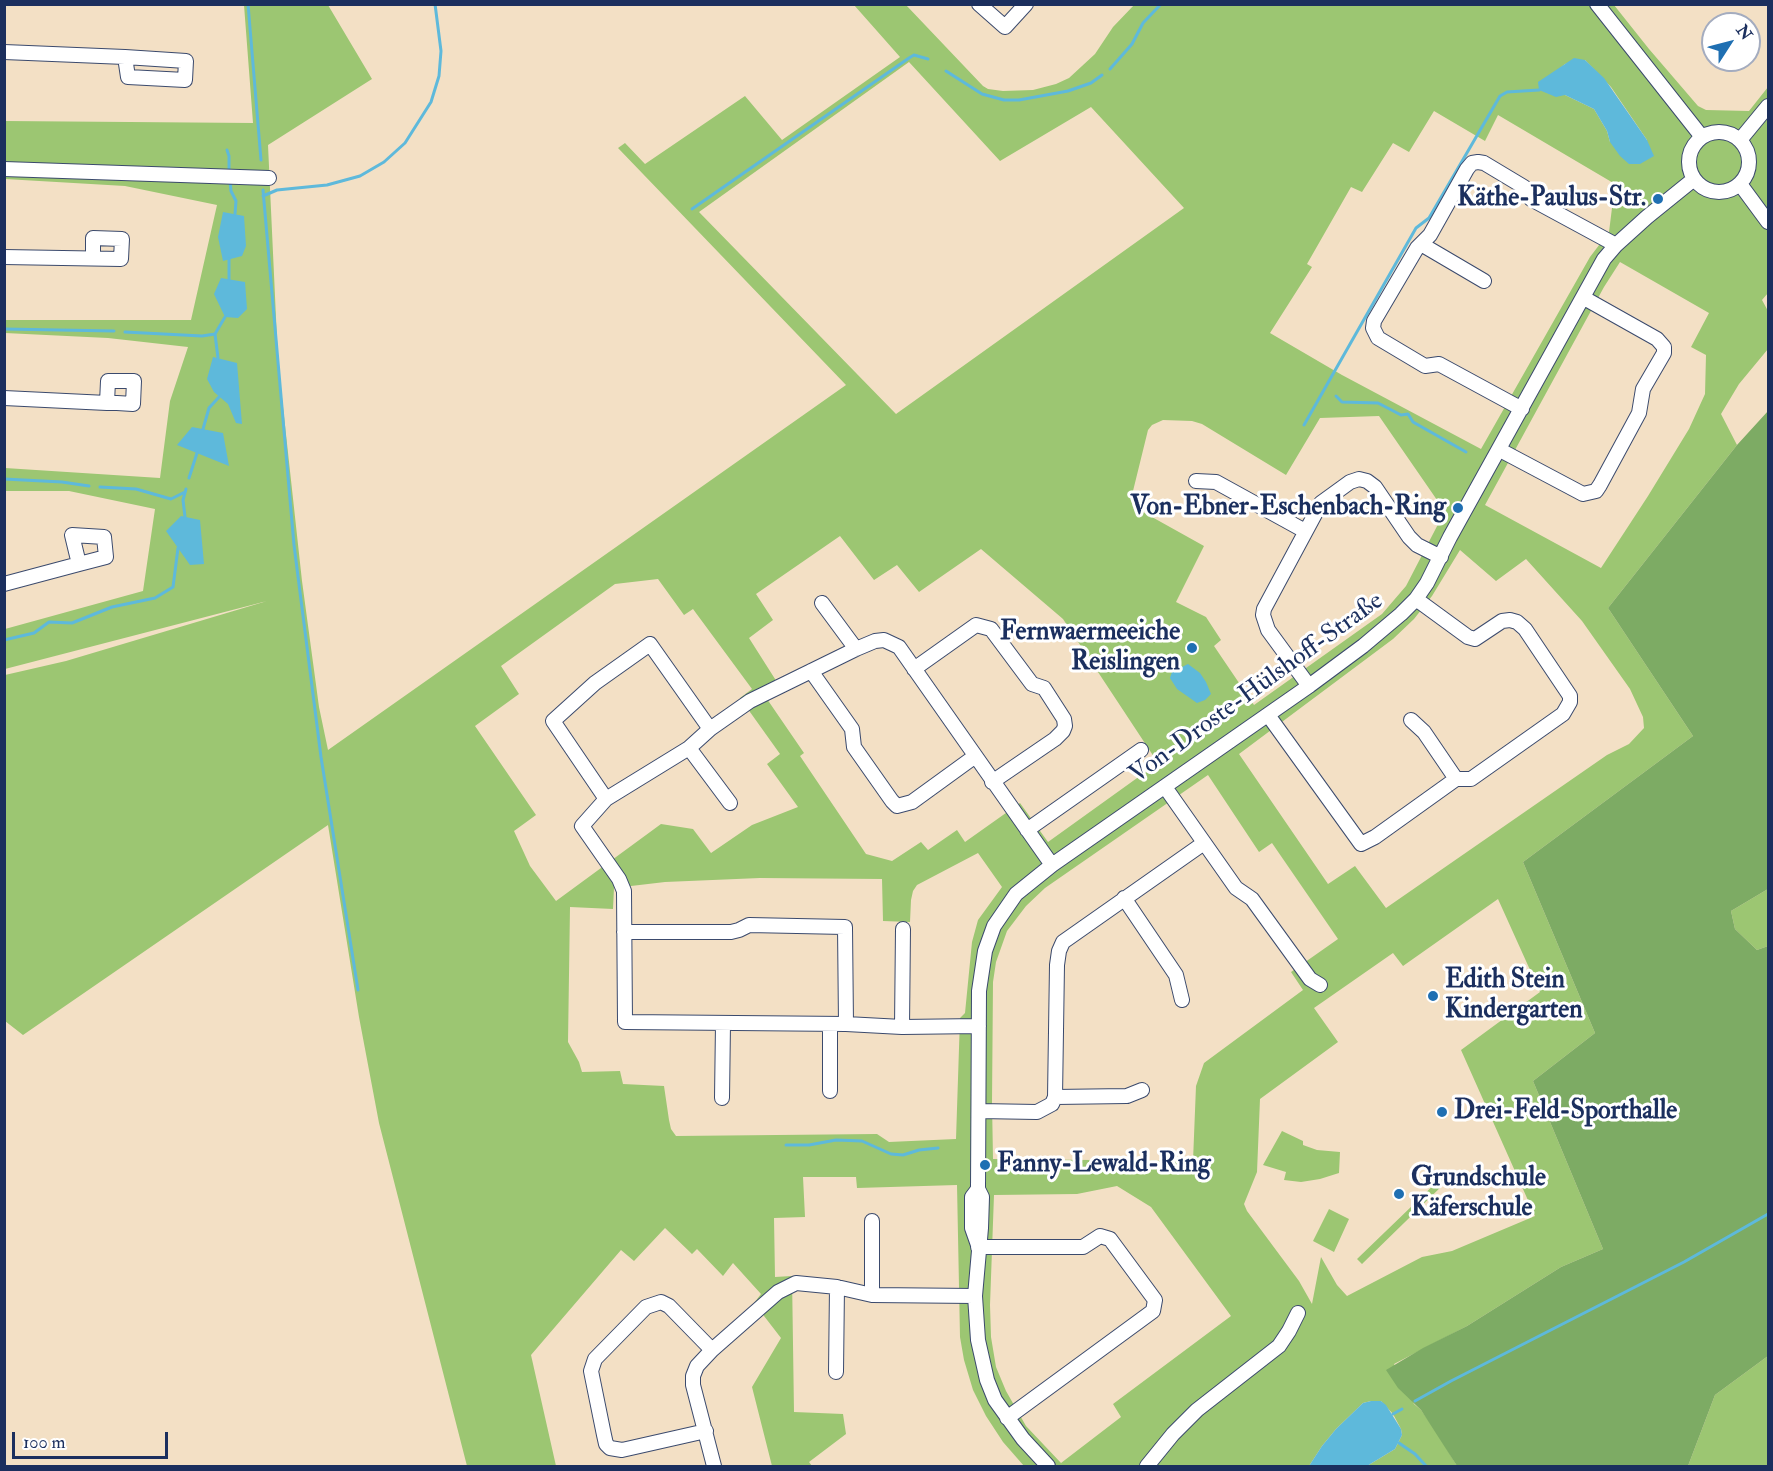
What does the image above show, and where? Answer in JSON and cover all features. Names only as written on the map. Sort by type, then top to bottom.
[{"type":"street","points":[[979,4],[1005,27],[1026,4]]},
{"type":"street","points":[[1597,4],[1702,137]]},
{"type":"street","points":[[4,52],[125,57]]},
{"type":"street","points":[[1740,140],[1768,106]]},
{"type":"street","points":[[1713,132],[1723,132],[1732,134],[1740,140],[1750,160],[1749,170],[1740,184],[1728,191],[1718,192],[1708,190],[1694,178],[1689,163],[1695,144],[1702,137],[1713,132]]},
{"type":"street","points":[[1522,408],[1439,364],[1425,366],[1378,338],[1373,328],[1374,321],[1417,248],[1430,235],[1467,169],[1478,162],[1524,187],[1531,199],[1616,245]]},
{"type":"street","points":[[4,169],[269,178]]},
{"type":"street","name":"Von-Droste-Hülshoff-Straße","points":[[1048,1467],[1006,1418],[995,1400],[983,1365],[978,1340],[975,1296],[982,1212],[982,1197],[978,1189],[979,1026],[982,967],[994,926],[1017,894],[1052,865],[1309,686],[1370,640],[1416,598],[1584,298],[1595,273],[1616,245],[1694,178]]},
{"type":"street","points":[[1740,184],[1768,222]]},
{"type":"street","points":[[1421,244],[1484,280]]},
{"type":"street","points":[[4,256],[93,258]]},
{"type":"street","points":[[1500,450],[1583,494],[1596,491],[1600,485],[1639,413],[1643,389],[1664,353],[1662,343],[1657,339],[1584,298]]},
{"type":"street","points":[[4,398],[107,403]]},
{"type":"street","points":[[1309,686],[1268,630],[1263,622],[1263,615],[1264,609],[1321,503],[1359,478],[1375,487],[1417,545],[1441,557]]},
{"type":"street","points":[[1196,481],[1216,482],[1305,531]]},
{"type":"street","points":[[4,584],[79,564]]},
{"type":"street","points":[[1268,715],[1361,844],[1375,837],[1456,779],[1471,779],[1563,714],[1570,702],[1569,696],[1525,629],[1517,622],[1502,621],[1475,639],[1468,637],[1416,598]]},
{"type":"street","points":[[822,603],[856,649]]},
{"type":"street","points":[[914,669],[976,625],[984,626],[991,629],[1032,684],[1044,688],[1064,718],[1063,731],[1055,739],[992,782]]},
{"type":"street","points":[[979,1026],[902,1027],[846,1024],[625,1022],[624,891],[582,826],[606,799],[689,748],[710,729],[750,701],[856,649],[875,641],[884,640],[899,648],[1052,865]]},
{"type":"street","points":[[606,799],[553,721],[595,682],[650,644],[710,729]]},
{"type":"street","points":[[811,671],[852,729],[854,747],[897,806],[912,802],[974,756]]},
{"type":"street","points":[[1411,720],[1424,732],[1456,779]]},
{"type":"street","points":[[689,748],[730,803]]},
{"type":"street","points":[[1027,830],[1141,750]]},
{"type":"street","points":[[1165,787],[1236,888],[1252,899],[1310,979],[1320,985]]},
{"type":"street","points":[[979,1111],[1037,1112],[1052,1104],[1055,1097],[1057,964],[1063,942],[1204,843]]},
{"type":"street","points":[[1124,898],[1176,975],[1182,1000]]},
{"type":"street","points":[[624,932],[731,932],[749,925],[845,927],[846,1024]]},
{"type":"street","points":[[902,1027],[903,929]]},
{"type":"street","points":[[722,1098],[723,1024]]},
{"type":"street","points":[[830,1024],[830,1091]]},
{"type":"street","points":[[1055,1097],[1127,1096],[1142,1090]]},
{"type":"street","points":[[872,1221],[872,1295]]},
{"type":"street","points":[[978,1247],[1083,1247],[1100,1236],[1110,1239],[1155,1300],[1153,1311],[1006,1418]]},
{"type":"street","points":[[714,1467],[693,1385],[693,1376],[697,1366],[771,1298],[788,1286],[796,1283],[837,1287],[872,1295],[975,1296]]},
{"type":"street","points":[[836,1372],[837,1287]]},
{"type":"street","points":[[706,1431],[622,1450],[610,1448],[606,1444],[591,1371],[595,1359],[646,1307],[661,1302],[669,1306],[712,1350]]},
{"type":"street","points":[[1147,1467],[1173,1434],[1197,1410],[1279,1346],[1298,1313]]},
{"type":"green space","points":[[1135,4],[1614,5],[1698,106],[1706,110],[1749,111],[1768,87],[1768,293],[1762,300],[1768,311],[1768,349],[1739,384],[1721,414],[1737,445],[1608,608],[1693,736],[1523,862],[1595,1033],[1533,1081],[1603,1249],[1561,1267],[1467,1326],[1394,1364],[1414,1404],[1436,1431],[1457,1466],[1367,1466],[1395,1449],[1402,1435],[1393,1414],[1381,1401],[1371,1401],[1363,1403],[1336,1429],[1309,1466],[1024,1466],[1003,1442],[986,1416],[973,1390],[964,1360],[960,1337],[957,1185],[857,1188],[856,1177],[803,1177],[805,1217],[774,1218],[775,1277],[792,1276],[794,1412],[843,1414],[846,1434],[809,1462],[812,1466],[772,1466],[752,1387],[781,1338],[754,1303],[761,1294],[733,1263],[723,1276],[697,1249],[692,1254],[665,1228],[634,1261],[621,1250],[531,1355],[556,1466],[467,1466],[379,1123],[359,1017],[328,825],[23,1035],[5,1021],[5,675],[66,661],[267,601],[5,669],[5,629],[143,591],[155,509],[69,491],[5,491],[5,468],[160,478],[170,401],[188,347],[108,338],[5,333],[5,320],[191,320],[217,205],[125,186],[5,179],[5,121],[253,123],[244,5],[328,5],[372,79],[268,145],[278,361],[302,581],[319,707],[328,750],[846,385],[618,148],[625,143],[645,164],[745,96],[782,140],[900,57],[854,5],[906,5],[983,86],[1003,91],[1033,90],[1069,78],[1095,54],[1113,27]],"holes":[[[1585,60],[1611,87],[1647,140],[1610,142],[1607,131],[1594,109],[1565,95],[1558,70],[1565,64]],[[909,62],[1000,161],[1091,107],[1184,208],[896,414],[699,212]],[[1434,111],[1485,141],[1498,115],[1615,184],[1609,232],[1590,257],[1481,449],[1342,375],[1270,333],[1312,267],[1307,264],[1351,187],[1362,192],[1393,143],[1409,152]],[[1620,262],[1709,313],[1691,347],[1706,355],[1705,394],[1689,429],[1601,568],[1485,505],[1604,287]],[[1379,416],[1437,500],[1448,505],[1406,586],[1382,614],[1254,705],[1214,646],[1221,640],[1206,617],[1176,602],[1204,546],[1134,507],[1133,491],[1148,430],[1152,425],[1163,420],[1192,421],[1202,424],[1286,475],[1320,418]],[[840,536],[874,580],[897,565],[919,592],[981,549],[1063,619],[1158,763],[1048,842],[1020,803],[965,842],[957,830],[928,850],[921,842],[892,861],[866,854],[800,756],[804,753],[767,699],[782,690],[749,638],[773,620],[756,594]],[[1460,550],[1496,581],[1526,559],[1582,621],[1630,689],[1643,717],[1644,728],[1629,744],[1607,755],[1386,908],[1355,866],[1328,884],[1239,754],[1393,639],[1414,619],[1432,596]],[[658,579],[684,615],[693,609],[752,689],[740,698],[780,754],[767,764],[798,807],[752,825],[711,853],[693,829],[661,824],[556,901],[530,866],[514,831],[536,815],[475,726],[519,694],[501,666],[615,584]],[[1208,775],[1259,852],[1272,843],[1338,939],[1291,972],[1303,990],[1204,1063],[1196,1086],[1193,1161],[993,1159],[993,982],[996,962],[1007,931],[1026,906],[1045,888]],[[978,853],[1002,887],[978,920],[972,942],[965,1013],[960,1018],[956,1139],[889,1142],[877,1134],[676,1136],[671,1129],[664,1086],[623,1084],[620,1071],[582,1072],[568,1042],[570,907],[613,909],[614,888],[665,882],[760,878],[882,879],[883,921],[910,922],[911,900],[917,885]],[[1498,899],[1540,992],[1461,1050],[1535,1216],[1452,1251],[1422,1257],[1347,1296],[1337,1285],[1321,1257],[1312,1304],[1299,1281],[1244,1204],[1257,1172],[1260,1099],[1338,1042],[1314,1008],[1393,953],[1403,966]],[[1117,1186],[1151,1207],[1231,1316],[1113,1404],[1121,1417],[1061,1463],[1026,1426],[1006,1391],[996,1367],[991,1337],[994,1195],[1077,1194]]]},
{"type":"green space","points":[[1768,411],[1768,889],[1731,911],[1735,929],[1757,950],[1768,946],[1768,1356],[1715,1395],[1688,1466],[1457,1466],[1421,1410],[1398,1388],[1386,1370],[1467,1326],[1561,1267],[1603,1249],[1533,1081],[1595,1033],[1523,862],[1693,736],[1608,608],[1737,445]]},
{"type":"green space","points":[[1768,889],[1768,946],[1757,950],[1735,929],[1731,911]]},
{"type":"green space","points":[[1282,1131],[1303,1141],[1303,1145],[1317,1150],[1340,1152],[1339,1173],[1301,1182],[1284,1180],[1286,1172],[1263,1165]]},
{"type":"green space","points":[[1442,1177],[1447,1181],[1362,1264],[1357,1259]]},
{"type":"green space","points":[[1329,1209],[1349,1219],[1334,1252],[1313,1241]]},
{"type":"green space","points":[[1768,1356],[1768,1466],[1688,1466],[1715,1395]]},
{"type":"water","points":[[1574,58],[1585,60],[1604,78],[1647,140],[1654,156],[1640,164],[1629,164],[1610,142],[1607,131],[1594,109],[1565,95],[1556,97],[1539,90],[1538,82]]},
{"type":"water","points":[[223,212],[244,216],[246,246],[242,256],[223,261],[218,237]]},
{"type":"water","points":[[221,278],[245,282],[247,309],[238,318],[225,317],[214,294]]},
{"type":"water","points":[[213,357],[237,363],[242,424],[236,423],[228,404],[214,392],[207,379]]},
{"type":"water","points":[[192,427],[223,433],[229,466],[177,445]]},
{"type":"water","points":[[181,516],[200,520],[204,564],[190,565],[166,531]]},
{"type":"water","points":[[1188,664],[1200,673],[1211,694],[1205,700],[1197,703],[1177,689],[1170,678],[1172,672]]},
{"type":"water","points":[[1381,1401],[1386,1405],[1401,1429],[1402,1435],[1395,1449],[1367,1466],[1309,1466],[1336,1429],[1363,1403]]},
{"type":"waterway","points":[[248,4],[261,160]]},
{"type":"waterway","points":[[263,196],[277,190],[327,185],[360,176],[384,162],[405,143],[431,102],[439,76],[441,51],[435,4]]},
{"type":"waterway","points":[[1110,69],[1132,44],[1143,23],[1161,4]]},
{"type":"waterway","points":[[692,209],[909,58],[914,55],[928,59]]},
{"type":"waterway","points":[[946,71],[982,94],[1004,100],[1019,100],[1068,91],[1091,83],[1102,75]]},
{"type":"waterway","points":[[1304,425],[1416,228],[1429,218],[1500,96],[1507,92],[1539,90]]},
{"type":"waterway","points":[[227,150],[229,172]]},
{"type":"waterway","points":[[230,181],[231,191],[236,201],[235,214]]},
{"type":"waterway","points":[[263,190],[294,545],[321,757],[358,990]]},
{"type":"waterway","points":[[229,259],[229,279]]},
{"type":"waterway","points":[[125,332],[202,336],[215,334],[225,317]]},
{"type":"waterway","points":[[4,329],[114,331]]},
{"type":"waterway","points":[[215,334],[218,358]]},
{"type":"waterway","points":[[1336,396],[1342,402],[1378,403],[1401,415],[1408,414],[1413,422],[1466,452]]},
{"type":"waterway","points":[[203,429],[209,408],[219,397]]},
{"type":"waterway","points":[[189,478],[197,453]]},
{"type":"waterway","points":[[4,479],[89,486]]},
{"type":"waterway","points":[[100,487],[136,489],[171,499],[185,492]]},
{"type":"waterway","points":[[185,517],[183,500],[186,489]]},
{"type":"waterway","points":[[4,640],[34,633],[49,622],[72,623],[112,607],[155,598],[173,587],[178,548]]},
{"type":"waterway","points":[[786,1145],[809,1145],[836,1140],[862,1141],[891,1154],[903,1155],[938,1148]]},
{"type":"waterway","points":[[1415,1401],[1684,1262],[1768,1214]]},
{"type":"waterway","points":[[1393,1414],[1402,1409]]},
{"type":"waterway","points":[[1399,1443],[1415,1454],[1426,1466]]},
{"type":"place","name":"Käthe-Paulus-Str.","points":[[1658,199]]},
{"type":"place","name":"Von-Ebner-Eschenbach-Ring","points":[[1458,508]]},
{"type":"place","name":"Fernwaermeeiche Reislingen","points":[[1192,648]]},
{"type":"place","name":"Edith Stein Kindergarten","points":[[1433,996]]},
{"type":"place","name":"Drei-Feld-Sporthalle","points":[[1442,1112]]},
{"type":"place","name":"Fanny-Lewald-Ring","points":[[985,1165]]},
{"type":"place","name":"Grundschule Käferschule","points":[[1399,1194]]}]
